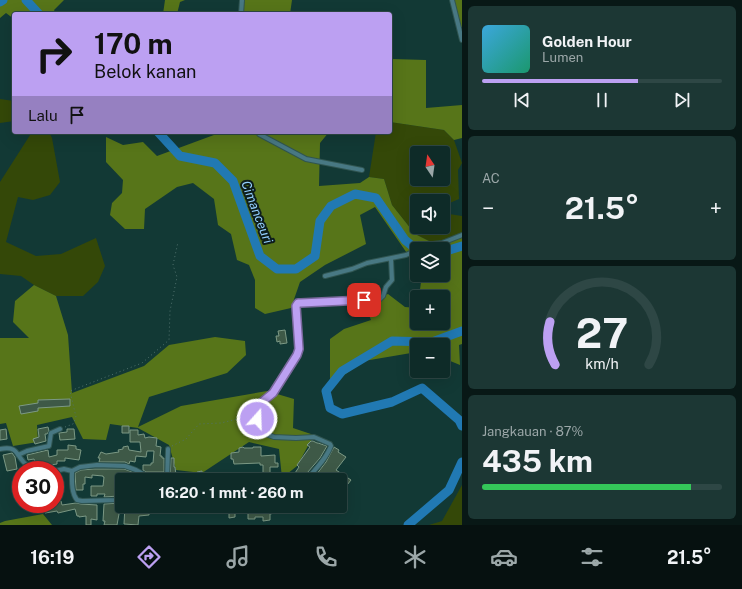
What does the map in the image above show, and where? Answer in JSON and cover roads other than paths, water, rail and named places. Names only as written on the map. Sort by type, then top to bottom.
[{"type":"street","points":[[241,12],[242,0]]},
{"type":"street","points":[[452,0],[462,40]]},
{"type":"street","points":[[259,134],[306,159],[362,170]]},
{"type":"street","points":[[444,242],[462,235]]},
{"type":"street","points":[[325,276],[352,269],[367,263],[391,259],[410,253]]},
{"type":"street","points":[[312,473],[329,451],[331,446],[330,444],[314,437],[274,437],[262,433],[257,419],[262,402],[273,393],[297,355],[299,349],[296,306],[298,303],[380,299],[383,296],[386,287],[392,280],[391,259]]},
{"type":"street","points":[[18,455],[27,451],[49,446],[50,433],[60,429]]},
{"type":"street","points":[[0,449],[14,449],[23,461]]},
{"type":"street","points":[[167,473],[168,449]]},
{"type":"street","points":[[72,472],[80,467],[97,465],[125,466],[141,473]]},
{"type":"street","points":[[64,469],[72,472]]},
{"type":"street","points":[[72,472],[73,491],[77,500],[115,500]]},
{"type":"waterway","name":"Cimanceuri","points":[[26,0],[37,12]]},
{"type":"waterway","name":"Cimanceuri","points":[[160,134],[180,156],[215,163],[233,181],[260,256],[277,269],[296,269],[315,256],[320,221],[331,206],[355,194],[376,198],[405,240],[410,244]]},
{"type":"waterway","name":"Cimanceuri","points":[[450,250],[462,246]]},
{"type":"waterway","name":"Cimanceuri","points":[[462,331],[432,342],[392,341],[342,371],[326,391],[330,408],[342,414],[392,402],[422,388],[459,420],[462,426]]},
{"type":"waterway","name":"Cimanceuri","points":[[408,525],[449,490],[462,462]]}]
